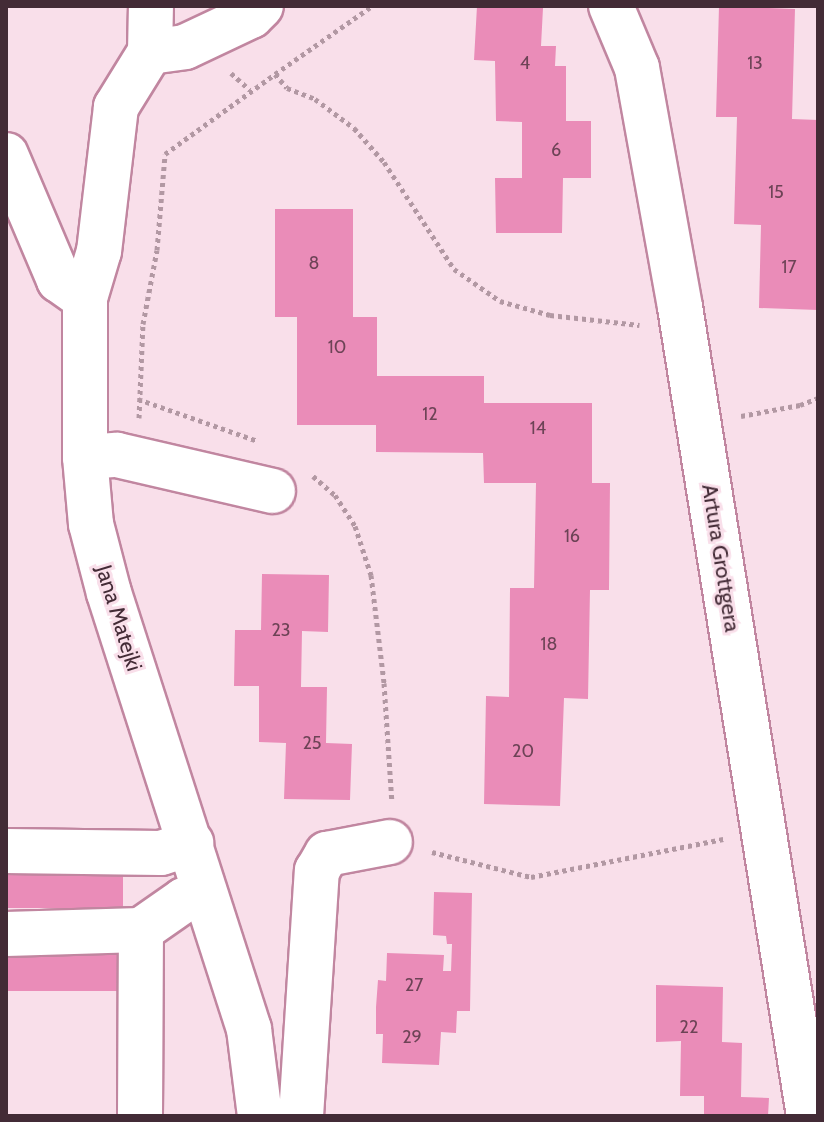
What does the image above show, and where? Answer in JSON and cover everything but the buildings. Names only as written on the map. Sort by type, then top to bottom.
[{"type":"street","points":[[151,6],[150,52],[185,47],[251,16],[261,6]]},
{"type":"street","name":"Artura Grottgera","points":[[611,6],[637,68],[684,330],[809,1116]]},
{"type":"street","name":"Jana Matejki","points":[[150,52],[116,107],[99,251],[85,298],[85,457],[91,524],[109,593],[249,1029],[260,1116]]},
{"type":"street","points":[[6,155],[59,280],[85,298]]},
{"type":"street","points":[[85,457],[117,455],[287,478]]},
{"type":"street","points":[[301,1116],[317,871],[327,854],[390,842]]},
{"type":"street","points":[[6,851],[161,853],[191,843]]},
{"type":"street","points":[[6,934],[141,930],[184,900],[205,893]]},
{"type":"street","points":[[140,1116],[141,930]]},
{"type":"path","points":[[141,459],[138,399],[143,324],[157,250],[165,154],[372,6]]},
{"type":"path","points":[[275,74],[287,88],[315,99],[354,128],[384,162],[454,269],[500,301],[550,315],[684,330]]},
{"type":"path","points":[[699,423],[800,405],[818,398]]},
{"type":"path","points":[[138,399],[265,443]]},
{"type":"path","points":[[287,478],[335,495],[355,526],[371,575],[389,735],[390,842],[531,877],[763,831]]}]
